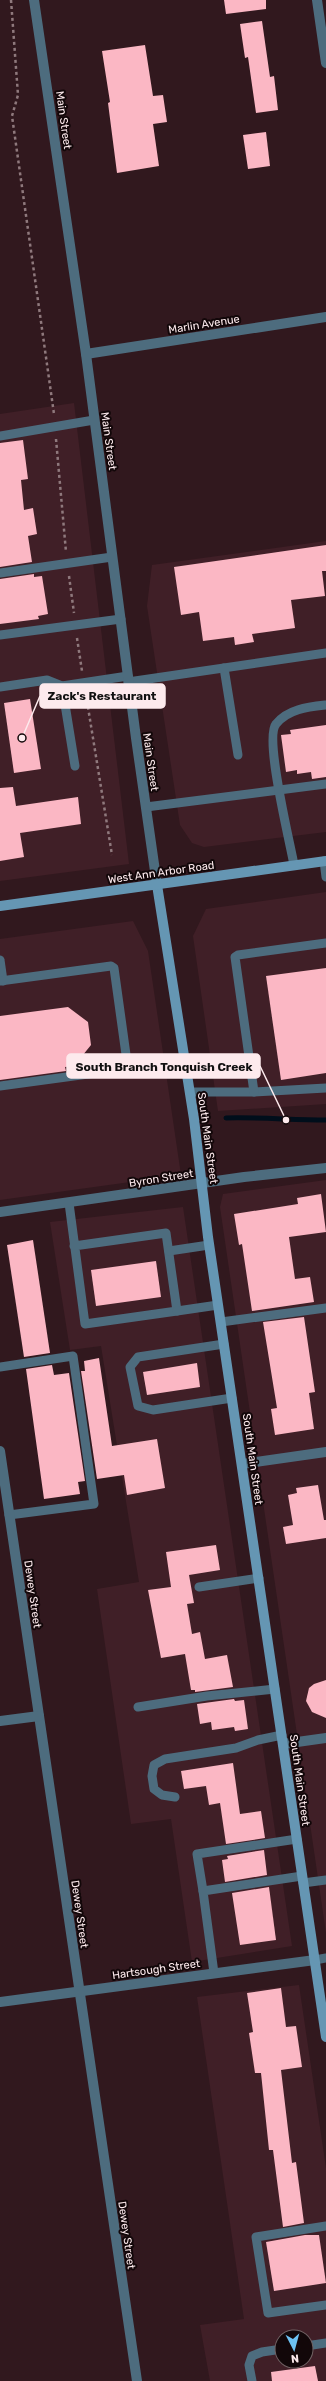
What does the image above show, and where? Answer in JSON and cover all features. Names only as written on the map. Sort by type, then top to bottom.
[{"type":"main road","name":"West Ann Arbor Road","points":[[0,906],[325,861]]},
{"type":"main road","name":"South Main Street","points":[[157,885],[190,1092],[209,1245],[326,2037]]},
{"type":"street","name":"Main Street","points":[[34,0],[86,354],[128,679],[157,885]]},
{"type":"street","points":[[317,0],[326,63]]},
{"type":"street","name":"Marlin Avenue","points":[[86,354],[326,317]]},
{"type":"street","name":"Byron Street","points":[[0,1212],[244,1177],[326,1168]]},
{"type":"street","name":"Dewey Street","points":[[0,1451],[2,1479],[9,1515],[137,2381]]},
{"type":"street","points":[[242,1464],[326,1452]]},
{"type":"street","points":[[0,1721],[39,1716]]},
{"type":"street","points":[[282,1739],[326,1738]]},
{"type":"street","name":"Hartsough Street","points":[[0,2002],[315,1960]]},
{"type":"lane","points":[[0,436],[94,420]]},
{"type":"lane","points":[[0,573],[112,557]]},
{"type":"lane","points":[[0,635],[120,619]]},
{"type":"lane","points":[[0,687],[47,680],[62,686],[224,668],[326,653]]},
{"type":"lane","points":[[224,668],[238,755]]},
{"type":"lane","points":[[62,686],[75,766]]},
{"type":"lane","points":[[294,865],[272,749],[272,735],[275,724],[293,711],[326,705]]},
{"type":"lane","points":[[146,807],[326,784]]},
{"type":"lane","points":[[325,861],[326,877]]},
{"type":"lane","points":[[254,1092],[235,957],[238,955],[326,943]]},
{"type":"lane","points":[[0,960],[1,981],[111,966],[114,968],[128,1069]]},
{"type":"lane","points":[[0,1086],[184,1061]]},
{"type":"lane","points":[[190,1092],[254,1092],[326,1088]]},
{"type":"lane","points":[[70,1203],[74,1246],[85,1324],[218,1305]]},
{"type":"lane","points":[[74,1246],[166,1233],[177,1311]]},
{"type":"lane","points":[[169,1251],[209,1245]]},
{"type":"lane","points":[[221,1322],[326,1308]]},
{"type":"lane","points":[[224,1344],[138,1357],[130,1367],[138,1406],[153,1410],[232,1398]]},
{"type":"lane","points":[[0,1367],[73,1356],[94,1504],[9,1515]]},
{"type":"lane","points":[[199,1587],[259,1578]]},
{"type":"lane","points":[[138,1707],[207,1696],[275,1689]]},
{"type":"lane","points":[[175,1797],[162,1795],[154,1790],[152,1776],[154,1765],[165,1759],[236,1748],[258,1740],[282,1739]]},
{"type":"lane","points":[[214,1973],[197,1854],[297,1839]]},
{"type":"lane","points":[[203,1891],[303,1880],[326,1880]]},
{"type":"lane","points":[[315,1960],[326,1958]]},
{"type":"lane","points":[[326,2226],[256,2237],[268,2313],[326,2305]]},
{"type":"lane","points":[[314,2345],[326,2343]]},
{"type":"lane","points":[[252,2381],[249,2365],[252,2356],[262,2352],[274,2350]]},
{"type":"path","points":[[10,0],[18,95],[12,116],[55,426],[67,564],[75,625],[112,855]]},
{"type":"shaded area","points":[[74,403],[129,864],[0,881],[0,414]]},
{"type":"shaded area","points":[[326,541],[326,832],[204,847],[192,843],[180,825],[147,606],[152,565]]},
{"type":"shaded area","points":[[326,892],[326,1104],[218,1111],[193,936],[206,909]]},
{"type":"shaded area","points":[[133,921],[148,951],[181,1175],[0,1200],[0,939]]},
{"type":"shaded area","points":[[326,1180],[326,1933],[220,1207],[223,1194]]},
{"type":"shaded area","points":[[183,1207],[292,1946],[192,1962],[171,1819],[131,1824],[97,1589],[139,1582],[101,1346],[70,1350],[50,1222]]},
{"type":"shaded area","points":[[299,1985],[326,2168],[326,2381],[210,2381],[200,2325],[244,2319],[197,1997]]},
{"type":"building","points":[[224,0],[266,0],[266,9],[226,14]]},
{"type":"building","points":[[262,21],[270,77],[274,76],[278,110],[256,113],[248,57],[245,58],[240,24]]},
{"type":"building","points":[[145,45],[153,96],[163,95],[167,122],[153,124],[159,166],[117,173],[108,103],[110,102],[102,51]]},
{"type":"building","points":[[266,132],[270,166],[248,169],[243,135]]},
{"type":"building","points":[[23,440],[28,479],[21,480],[24,510],[33,508],[37,534],[28,536],[32,562],[0,567],[0,443]]},
{"type":"building","points":[[326,545],[326,571],[322,571],[325,596],[291,600],[295,628],[252,634],[254,642],[235,645],[234,637],[203,641],[199,612],[181,615],[174,567]]},
{"type":"building","points":[[34,574],[34,577],[42,576],[48,614],[38,616],[39,619],[0,624],[0,579]]},
{"type":"building","points":[[30,699],[41,769],[14,773],[4,703]]},
{"type":"building","points":[[326,725],[326,777],[312,779],[311,772],[297,774],[297,770],[286,772],[281,735],[291,734],[290,730]]},
{"type":"building","points":[[13,787],[16,806],[78,797],[81,824],[20,833],[24,857],[0,861],[0,788]]},
{"type":"building","points":[[326,968],[326,1073],[281,1080],[266,976]]},
{"type":"building","points":[[68,1007],[88,1022],[91,1045],[74,1066],[65,1067],[66,1071],[0,1080],[0,1016]]},
{"type":"building","points":[[321,1194],[326,1232],[289,1237],[295,1279],[310,1277],[314,1302],[252,1311],[242,1244],[239,1245],[234,1214],[298,1204],[297,1198]]},
{"type":"building","points":[[33,1240],[50,1353],[24,1357],[7,1245]]},
{"type":"building","points":[[156,1261],[161,1297],[96,1306],[91,1270]]},
{"type":"building","points":[[304,1317],[315,1392],[309,1393],[314,1429],[275,1435],[271,1409],[277,1408],[263,1322]]},
{"type":"building","points":[[99,1358],[112,1446],[157,1439],[165,1488],[127,1495],[124,1475],[97,1479],[81,1371],[85,1371],[84,1361]]},
{"type":"building","points":[[197,1363],[200,1387],[147,1395],[143,1372]]},
{"type":"building","points":[[52,1365],[54,1375],[69,1373],[85,1481],[78,1482],[80,1494],[44,1499],[26,1369]]},
{"type":"building","points":[[318,1485],[324,1520],[326,1520],[326,1538],[286,1544],[283,1527],[293,1525],[288,1495],[297,1493],[296,1488]]},
{"type":"building","points":[[216,1545],[220,1570],[189,1575],[194,1603],[187,1604],[192,1634],[200,1632],[205,1659],[227,1655],[233,1687],[195,1692],[195,1690],[191,1690],[185,1654],[161,1658],[148,1590],[171,1587],[166,1552]]},
{"type":"building","points":[[326,1680],[326,1718],[312,1712],[306,1701],[309,1688],[314,1684]]},
{"type":"building","points":[[234,1699],[235,1701],[244,1700],[248,1729],[235,1731],[234,1727],[212,1730],[211,1722],[200,1724],[197,1704]]},
{"type":"building","points":[[233,1763],[240,1814],[261,1811],[265,1838],[226,1844],[220,1803],[209,1805],[206,1786],[184,1789],[181,1771]]},
{"type":"building","points":[[264,1850],[267,1875],[225,1882],[222,1860],[228,1859],[227,1856]]},
{"type":"building","points":[[269,1887],[276,1940],[240,1945],[232,1893]]},
{"type":"building","points":[[281,1988],[286,2027],[296,2026],[302,2067],[281,2070],[292,2163],[296,2162],[304,2223],[283,2227],[273,2150],[269,2150],[261,2073],[255,2073],[249,2033],[253,2032],[247,1993]]},
{"type":"building","points":[[305,2235],[319,2235],[326,2283],[274,2291],[266,2242]]},
{"type":"building","points":[[314,2366],[318,2381],[272,2381],[271,2372],[293,2369],[314,2369]]},
{"type":"waterway","points":[[226,1118],[326,1120]]},
{"type":"place","name":"Zack's Restaurant","points":[[22,738]]},
{"type":"place","name":"South Branch Tonquish Creek","points":[[286,1120]]}]
